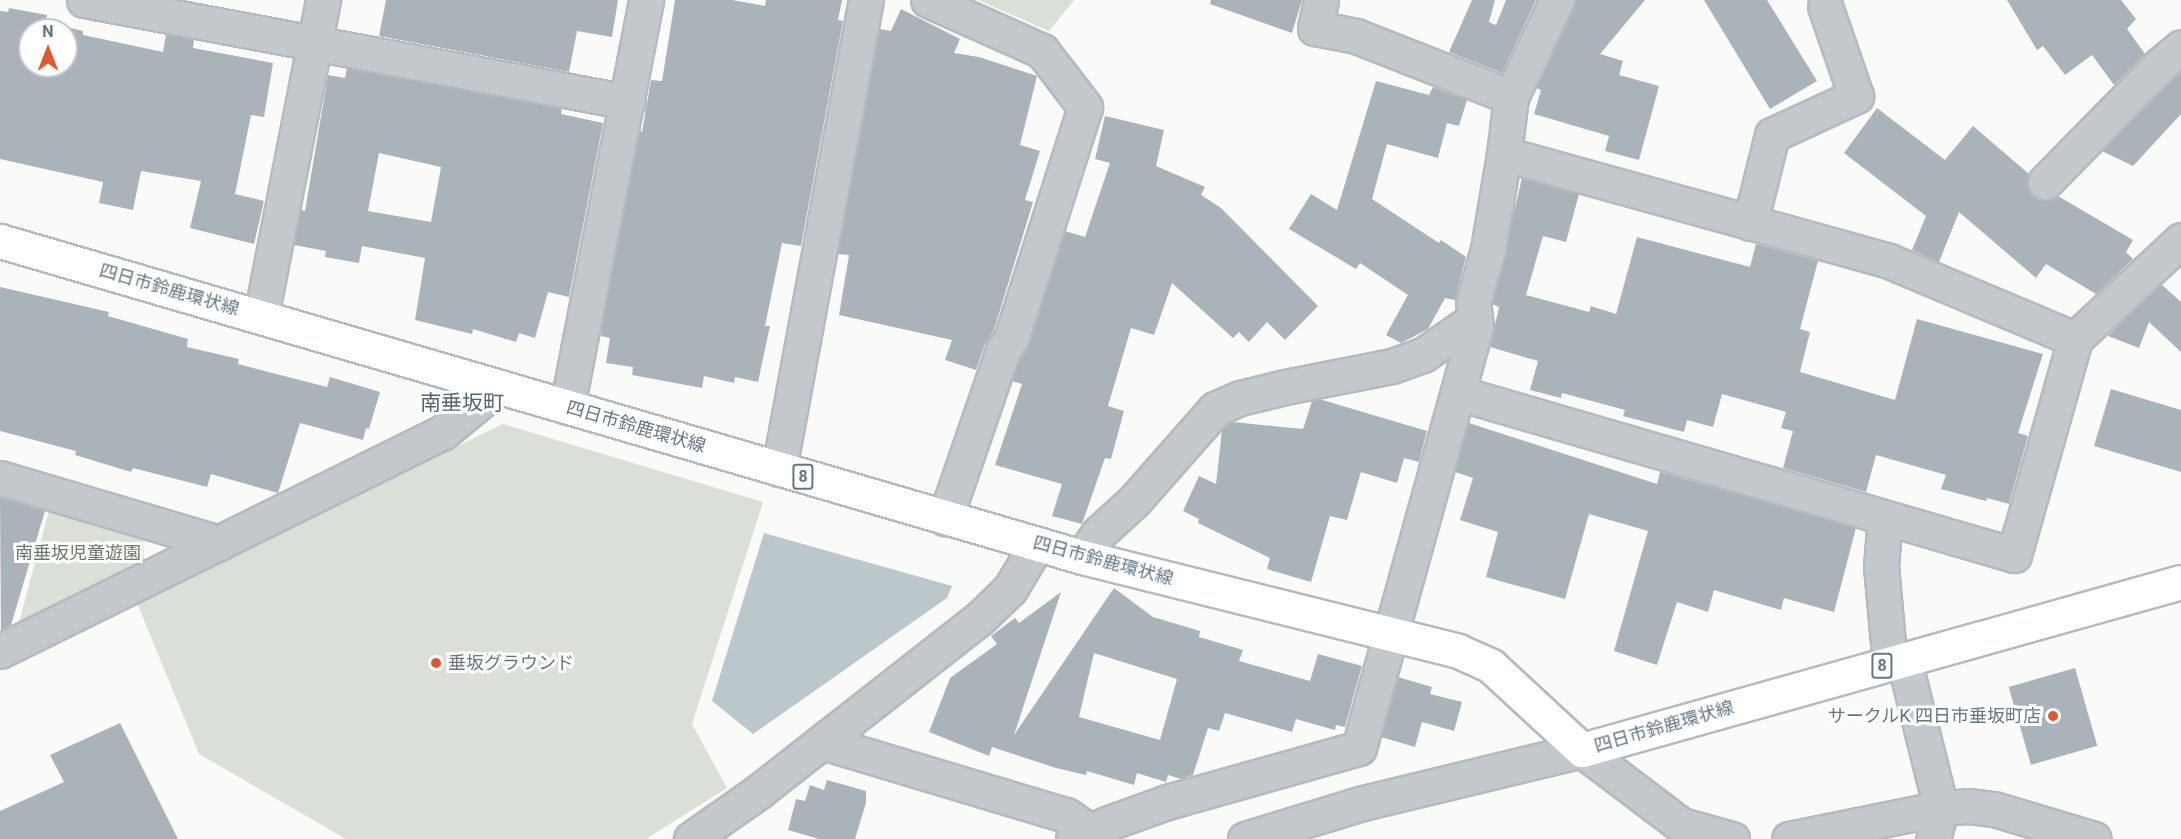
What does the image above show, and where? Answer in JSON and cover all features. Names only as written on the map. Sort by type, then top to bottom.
[{"type":"main road","name":"四日市鈴鹿環状線","points":[[0,241],[1082,557],[1458,651],[1491,666],[1582,750],[2181,582]]},
{"type":"street","points":[[84,0],[628,102]]},
{"type":"street","points":[[261,316],[323,0]]},
{"type":"street","points":[[567,407],[646,0]]},
{"type":"street","points":[[778,469],[866,0]]},
{"type":"street","points":[[928,0],[1042,51],[1085,107],[1011,339],[1003,350],[945,518]]},
{"type":"street","points":[[1321,0],[1315,28],[1356,36],[1511,97]]},
{"type":"street","points":[[822,742],[1066,815],[1082,835],[1167,802],[1359,748],[1476,326],[1473,303],[1488,249],[1511,97],[1557,0]]},
{"type":"street","points":[[1750,223],[1772,135],[1856,96],[1825,6]]},
{"type":"street","points":[[2045,182],[2160,64],[2181,47]]},
{"type":"street","points":[[1504,154],[1889,261],[2075,339]]},
{"type":"street","points":[[1458,393],[2014,555],[2075,339],[2181,240]]},
{"type":"street","points":[[1082,557],[1099,533],[1134,501],[1215,409],[1240,398],[1285,387],[1392,366],[1423,355],[1475,319]]},
{"type":"street","points":[[0,651],[442,433],[497,388]]},
{"type":"street","points":[[0,478],[220,543]]},
{"type":"street","points":[[1885,518],[1881,566],[1897,662],[1941,808],[1933,839]]},
{"type":"street","points":[[691,839],[822,742],[979,619],[1010,589],[1037,544]]},
{"type":"street","points":[[1245,839],[1363,803],[1582,750],[1681,825],[1732,839]]},
{"type":"street","points":[[1789,839],[1941,808],[1968,806],[1994,809],[2094,839]]},
{"type":"green space","points":[[978,0],[1074,0],[1049,31]]},
{"type":"green space","name":"垂坂グラウンド","points":[[503,424],[763,502],[692,724],[727,788],[646,839],[346,839],[199,754],[137,603]]},
{"type":"green space","name":"南垂坂児童遊園","points":[[50,507],[143,533],[144,561],[19,622]]},
{"type":"shaded area","points":[[764,533],[952,586],[947,598],[753,734],[712,701]]},
{"type":"building","points":[[386,0],[618,0],[612,37],[577,31],[569,72],[379,36]]},
{"type":"building","points":[[675,0],[732,0],[765,6],[766,0],[842,0],[838,20],[843,21],[801,246],[782,243],[765,326],[770,326],[758,382],[735,377],[734,383],[704,376],[702,388],[632,375],[633,367],[606,363],[610,338],[601,336],[604,312],[651,80],[662,81]]},
{"type":"building","points":[[1211,0],[1302,0],[1292,33],[1210,4]]},
{"type":"building","points":[[1472,0],[1495,0],[1489,22],[1496,25],[1506,0],[1536,0],[1502,73],[1449,52]]},
{"type":"building","points":[[1575,0],[1645,0],[1600,54],[1623,61],[1619,75],[1659,86],[1639,160],[1605,151],[1609,136],[1534,114],[1541,90],[1536,88]]},
{"type":"building","points":[[1704,0],[1767,0],[1817,81],[1770,109]]},
{"type":"building","points":[[2007,0],[2121,0],[2136,19],[2127,29],[2145,54],[2114,85],[2092,55],[2065,75],[2043,46],[2037,50]]},
{"type":"building","points":[[9,8],[47,15],[47,18],[18,18],[18,78],[78,78],[78,30],[83,31],[83,35],[163,52],[166,34],[194,40],[193,48],[273,63],[264,117],[251,115],[235,194],[264,201],[254,244],[190,228],[201,181],[141,171],[133,210],[99,203],[103,182],[0,159],[0,11],[8,12]]},
{"type":"building","points":[[901,9],[960,39],[954,53],[979,57],[1037,76],[1020,145],[1040,151],[1025,200],[1033,202],[994,330],[985,344],[976,370],[945,360],[952,340],[839,315],[849,255],[838,254],[880,29],[891,31]]},
{"type":"building","points":[[347,68],[562,109],[561,114],[603,123],[569,297],[548,292],[535,338],[519,333],[516,342],[473,329],[472,334],[415,320],[425,258],[362,246],[359,263],[325,257],[326,251],[294,245],[301,210],[305,211],[328,75],[345,78]],"holes":[[[379,153],[441,167],[431,222],[368,211]]]},
{"type":"building","points":[[2181,72],[2181,114],[2133,166],[2102,151]]},
{"type":"building","points":[[1376,81],[1429,95],[1433,87],[1467,100],[1459,126],[1447,123],[1438,158],[1387,144],[1372,199],[1439,243],[1441,240],[1466,257],[1455,300],[1445,298],[1428,329],[1401,343],[1386,335],[1408,295],[1360,263],[1356,269],[1289,229],[1311,194],[1337,210]]},
{"type":"building","points":[[1877,108],[1945,160],[1973,126],[2029,174],[2027,186],[2032,196],[2041,200],[2051,200],[2058,196],[2133,240],[2126,252],[2133,259],[2096,294],[2046,264],[2036,278],[1959,212],[1939,262],[1912,250],[1926,216],[1844,153]]},
{"type":"building","points":[[1105,116],[1164,130],[1156,166],[1205,187],[1201,195],[1221,208],[1318,306],[1285,340],[1267,322],[1249,342],[1239,332],[1233,338],[1172,283],[1154,335],[1131,328],[1108,406],[1124,411],[1111,459],[1105,458],[1082,524],[1052,516],[1062,484],[995,465],[1022,384],[1012,381],[1020,359],[1029,345],[1065,231],[1085,237],[1110,163],[1095,159]]},
{"type":"building","points":[[1522,178],[1579,194],[1566,242],[1543,236],[1526,295],[1589,312],[1591,306],[1616,314],[1637,237],[1750,267],[1756,244],[1818,261],[1800,329],[1810,332],[1800,372],[1895,400],[1917,319],[2043,354],[2018,433],[2028,436],[2009,504],[1987,498],[1986,501],[1941,489],[1946,475],[1876,455],[1866,492],[1783,468],[1793,431],[1781,428],[1786,412],[1722,394],[1713,427],[1687,420],[1684,432],[1623,416],[1625,410],[1562,393],[1561,398],[1530,390],[1538,361],[1490,347],[1499,307],[1492,304]]},
{"type":"building","points":[[2161,284],[2181,302],[2181,352],[2149,322],[2139,348],[2108,336]]},
{"type":"building","points":[[0,287],[109,312],[108,316],[188,339],[187,347],[239,359],[238,364],[327,387],[330,377],[380,392],[369,429],[366,428],[363,440],[300,423],[278,493],[211,474],[207,487],[133,468],[131,472],[75,455],[76,451],[0,431]]},
{"type":"building","points":[[2111,389],[2181,410],[2181,472],[2094,446]]},
{"type":"building","points":[[1319,399],[1427,431],[1419,462],[1404,458],[1397,483],[1361,472],[1347,520],[1330,516],[1311,582],[1267,569],[1270,558],[1198,523],[1199,519],[1183,511],[1199,476],[1216,484],[1222,430],[1226,424],[1233,422],[1303,429],[1312,401]]},
{"type":"building","points":[[1469,423],[1657,484],[1660,472],[1856,528],[1834,612],[1784,598],[1781,610],[1714,590],[1708,612],[1677,602],[1657,665],[1614,651],[1648,531],[1589,514],[1565,599],[1486,577],[1498,532],[1460,520],[1473,478],[1455,472]]},
{"type":"building","points":[[0,498],[45,511],[11,625],[1,630]]},
{"type":"building","points":[[1114,588],[1153,617],[1200,631],[1199,637],[1243,650],[1239,661],[1310,681],[1318,654],[1362,666],[1345,727],[1336,725],[1335,730],[1296,719],[1292,732],[1225,713],[1219,731],[1208,728],[1193,775],[1181,779],[1168,775],[1166,782],[1137,773],[1134,785],[1087,771],[1086,775],[1056,768],[992,747],[989,756],[929,732],[950,678],[997,644],[991,636],[1015,618],[1019,623],[1061,592],[1014,735]],"holes":[[[1094,653],[1177,679],[1160,740],[1079,717]]]},
{"type":"building","name":"サークルK 四日市垂坂町店","points":[[2075,668],[2097,746],[2031,765],[2009,687]]},
{"type":"building","points":[[1398,677],[1432,687],[1430,694],[1462,702],[1454,731],[1422,722],[1415,747],[1381,737]]},
{"type":"building","points":[[120,723],[178,839],[0,839],[0,811],[64,782],[50,755]]},
{"type":"building","points":[[827,780],[866,791],[866,803],[855,839],[819,839],[788,830],[796,799],[805,801],[810,785],[824,790]]},
{"type":"place","name":"垂坂グラウンド","points":[[436,663]]},
{"type":"place","name":"サークルK 四日市垂坂町店","points":[[2053,716]]},
{"type":"district","name":"南垂坂町","points":[[462,403]]}]
